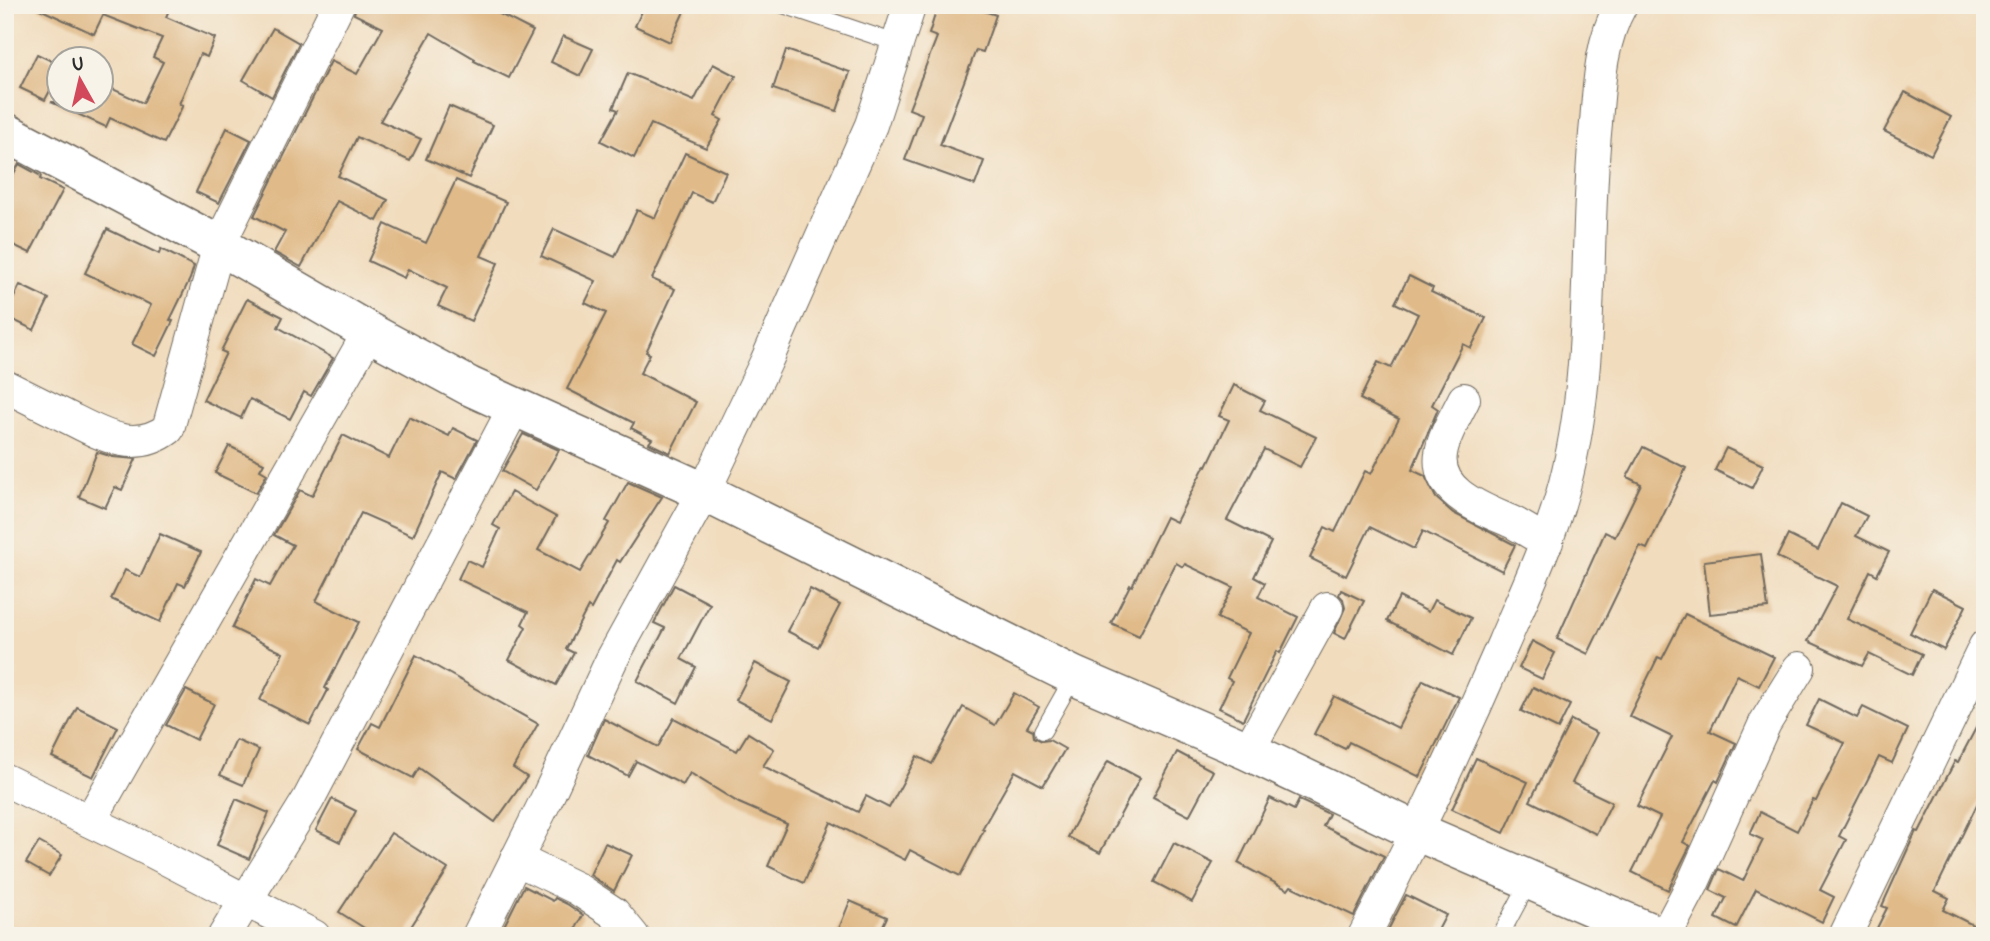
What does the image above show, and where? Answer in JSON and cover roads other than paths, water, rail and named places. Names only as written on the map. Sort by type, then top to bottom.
[{"type":"street","points":[[5,386],[104,436],[141,441],[156,438],[168,429],[219,245],[338,5]]},
{"type":"street","points":[[1364,936],[1418,832],[1547,542],[1568,472],[1580,404],[1592,155],[1600,80],[1612,20],[1621,5]]},
{"type":"street","points":[[478,936],[611,661],[704,492],[766,362],[871,125],[899,44],[907,7]]},
{"type":"street","points":[[5,132],[219,245],[469,386],[704,492],[1074,676],[1248,751],[1418,832],[1530,880],[1636,932]]},
{"type":"street","points":[[90,821],[369,332]]},
{"type":"street","points":[[1464,399],[1441,451],[1440,463],[1445,477],[1453,490],[1477,506],[1547,542]]},
{"type":"street","points":[[224,936],[308,800],[515,407]]},
{"type":"street","points":[[1248,751],[1327,608]]},
{"type":"street","points":[[1845,936],[1985,646]]},
{"type":"street","points":[[1665,936],[1693,883],[1765,723],[1798,668]]},
{"type":"street","points":[[5,780],[151,850],[314,936]]},
{"type":"street","points":[[516,859],[576,888],[614,913],[633,936]]},
{"type":"lane","points":[[783,5],[899,44]]},
{"type":"lane","points":[[1043,731],[1074,676]]},
{"type":"lane","points":[[1500,936],[1530,880]]}]
